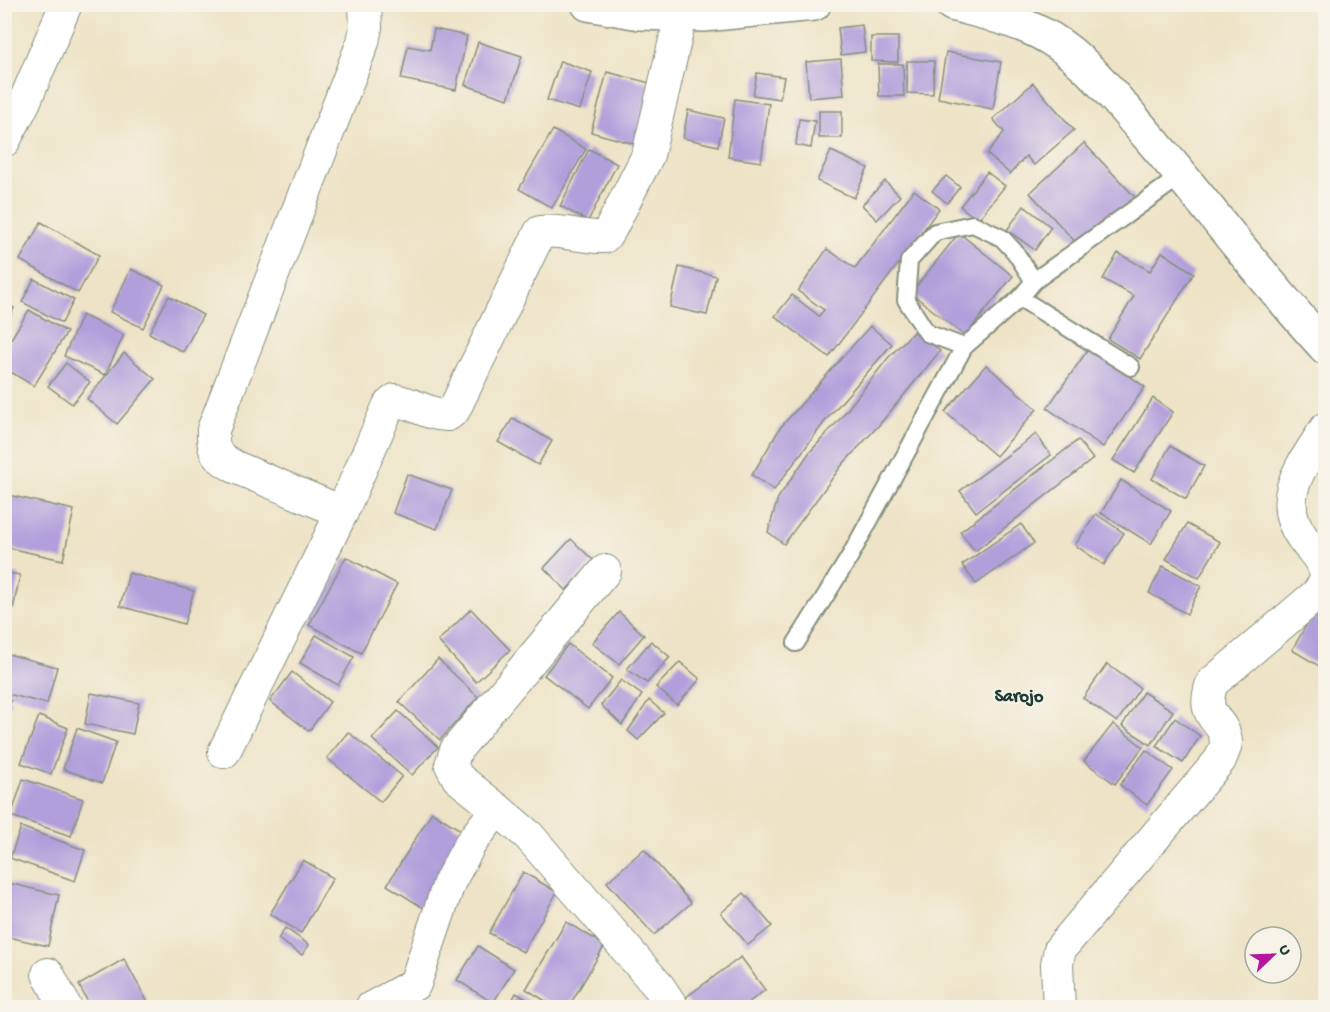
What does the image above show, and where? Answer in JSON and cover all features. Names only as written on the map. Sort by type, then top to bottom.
[{"type":"street","points":[[4,141],[24,103],[66,4]]},
{"type":"street","points":[[342,512],[235,467],[219,458],[212,446],[213,430],[363,42],[366,27],[365,4]]},
{"type":"street","points":[[588,4],[640,13],[681,15],[704,15],[814,4]]},
{"type":"street","points":[[952,4],[1002,11],[1052,40],[1090,70],[1182,175],[1294,313],[1326,348]]},
{"type":"street","points":[[224,752],[342,512],[389,405],[395,400],[439,416],[448,415],[454,410],[540,232],[551,230],[604,237],[609,230],[648,155],[681,15]]},
{"type":"street","points":[[1326,428],[1292,482],[1289,511],[1300,534],[1324,564],[1326,576]]},
{"type":"street","points":[[605,571],[456,750],[451,765],[458,778],[529,836],[660,987],[673,1008]]},
{"type":"street","points":[[1059,1008],[1057,964],[1060,949],[1220,760],[1226,742],[1222,731],[1209,712],[1207,698],[1212,683],[1317,594],[1326,581]]},
{"type":"street","points":[[371,1008],[419,996],[449,883],[470,844],[497,809]]},
{"type":"street","points":[[48,974],[66,1008]]},
{"type":"lane","points":[[796,643],[849,558],[964,347],[1020,298],[1034,281],[1182,175]]},
{"type":"lane","points":[[964,347],[927,333],[906,300],[909,261],[934,232],[973,224],[1002,238],[1015,252],[1034,281]]},
{"type":"lane","points":[[1020,298],[1131,367]]},
{"type":"building","points":[[862,25],[865,52],[841,55],[838,28]]},
{"type":"building","points":[[434,29],[467,36],[456,90],[401,79],[408,46],[430,50]]},
{"type":"building","points":[[871,37],[898,37],[898,62],[871,61]]},
{"type":"building","points":[[478,42],[522,56],[508,99],[465,85]]},
{"type":"building","points":[[946,52],[1001,62],[993,109],[938,98]]},
{"type":"building","points":[[841,59],[844,95],[809,98],[806,62]]},
{"type":"building","points":[[560,61],[592,72],[580,110],[547,100]]},
{"type":"building","points":[[907,61],[934,61],[933,94],[907,93]]},
{"type":"building","points":[[878,64],[903,64],[904,96],[879,96]]},
{"type":"building","points":[[607,72],[658,85],[642,146],[591,132]]},
{"type":"building","points":[[757,73],[784,77],[780,99],[753,95]]},
{"type":"building","points":[[1033,83],[1074,130],[1034,165],[1026,156],[1010,174],[987,154],[1004,132],[993,119]]},
{"type":"building","points":[[735,99],[769,104],[761,162],[728,157]]},
{"type":"building","points":[[688,110],[724,118],[718,146],[683,138]]},
{"type":"building","points":[[819,111],[842,111],[842,138],[819,138]]},
{"type":"building","points":[[799,119],[815,121],[811,148],[796,145]]},
{"type":"building","points":[[553,130],[586,149],[552,208],[519,189]]},
{"type":"building","points":[[1084,143],[1135,197],[1081,248],[1030,193]]},
{"type":"building","points":[[589,149],[617,164],[588,221],[560,206]]},
{"type":"building","points":[[831,151],[868,168],[854,198],[817,181]]},
{"type":"building","points":[[987,172],[1005,186],[978,220],[960,206]]},
{"type":"building","points":[[946,176],[960,187],[947,203],[932,191]]},
{"type":"building","points":[[885,181],[900,196],[877,220],[862,205]]},
{"type":"building","points":[[914,190],[939,209],[829,357],[775,316],[792,295],[819,316],[824,310],[798,291],[827,249],[855,268]]},
{"type":"building","points":[[1024,206],[1051,227],[1035,250],[1007,230]]},
{"type":"building","points":[[41,222],[99,255],[78,293],[20,260]]},
{"type":"building","points":[[959,233],[1013,276],[965,336],[911,293]]},
{"type":"building","points":[[1162,252],[1194,273],[1140,359],[1108,339],[1134,296],[1103,279],[1118,253],[1150,271]]},
{"type":"building","points":[[679,267],[716,276],[707,315],[670,307]]},
{"type":"building","points":[[131,269],[164,285],[143,328],[110,312]]},
{"type":"building","points":[[34,279],[74,300],[62,323],[22,302]]},
{"type":"building","points":[[169,296],[203,315],[183,352],[149,333]]},
{"type":"building","points":[[4,303],[14,308],[4,328]]},
{"type":"building","points":[[29,310],[67,332],[34,386],[4,368],[4,350]]},
{"type":"building","points":[[82,315],[124,335],[105,375],[64,356]]},
{"type":"building","points":[[870,326],[892,344],[826,420],[774,490],[752,475],[780,428]]},
{"type":"building","points":[[916,329],[940,351],[880,424],[842,465],[784,544],[768,532],[778,498],[809,453],[839,420],[888,358]]},
{"type":"building","points":[[1089,348],[1145,387],[1103,447],[1047,408]]},
{"type":"building","points":[[124,353],[155,379],[117,424],[87,399]]},
{"type":"building","points":[[66,363],[90,382],[72,404],[48,386]]},
{"type":"building","points":[[986,365],[1037,409],[996,456],[945,412]]},
{"type":"building","points":[[1153,398],[1173,412],[1134,473],[1113,460]]},
{"type":"building","points":[[513,418],[552,441],[538,465],[498,442]]},
{"type":"building","points":[[1036,434],[1051,455],[976,512],[960,491]]},
{"type":"building","points":[[1078,440],[1093,459],[975,551],[960,532]]},
{"type":"building","points":[[1170,446],[1204,466],[1186,499],[1152,479]]},
{"type":"building","points":[[407,474],[452,490],[437,529],[393,513]]},
{"type":"building","points":[[1121,480],[1171,511],[1151,544],[1101,513]]},
{"type":"building","points":[[4,494],[74,510],[63,560],[4,547]]},
{"type":"building","points":[[1096,514],[1124,533],[1104,565],[1075,545]]},
{"type":"building","points":[[1021,524],[1034,543],[976,584],[962,565]]},
{"type":"building","points":[[1187,524],[1220,542],[1199,578],[1166,559]]},
{"type":"building","points":[[571,539],[594,561],[566,590],[544,568]]},
{"type":"building","points":[[346,557],[397,584],[361,653],[309,625]]},
{"type":"building","points":[[1163,566],[1201,586],[1187,614],[1149,593]]},
{"type":"building","points":[[4,572],[20,575],[13,609],[4,607]]},
{"type":"building","points":[[129,573],[194,591],[184,624],[120,606]]},
{"type":"building","points":[[1326,591],[1326,670],[1292,650]]},
{"type":"building","points":[[471,609],[510,650],[476,682],[438,641]]},
{"type":"building","points":[[619,612],[644,635],[619,664],[592,643]]},
{"type":"building","points":[[316,635],[354,657],[338,685],[300,663]]},
{"type":"building","points":[[651,641],[670,657],[647,683],[627,669]]},
{"type":"building","points":[[568,644],[612,678],[588,709],[544,675]]},
{"type":"building","points":[[4,653],[57,667],[47,704],[4,693]]},
{"type":"building","points":[[438,659],[478,697],[440,740],[399,702]]},
{"type":"building","points":[[680,662],[700,679],[677,705],[656,687]]},
{"type":"building","points":[[1107,664],[1140,688],[1117,722],[1083,698]]},
{"type":"building","points":[[292,672],[330,702],[309,731],[270,701]]},
{"type":"building","points":[[621,680],[642,695],[622,725],[601,705]]},
{"type":"building","points":[[1143,692],[1173,711],[1151,745],[1122,726]]},
{"type":"building","points":[[91,693],[139,703],[133,734],[85,724]]},
{"type":"building","points":[[4,698],[11,701],[5,718],[4,718]]},
{"type":"building","points":[[649,700],[664,713],[638,740],[628,731]]},
{"type":"building","points":[[398,711],[438,747],[412,775],[372,739]]},
{"type":"building","points":[[39,716],[68,728],[51,774],[21,763]]},
{"type":"building","points":[[1175,718],[1200,736],[1183,763],[1156,746]]},
{"type":"building","points":[[1113,724],[1143,747],[1115,784],[1084,761]]},
{"type":"building","points":[[77,728],[116,742],[102,783],[63,769]]},
{"type":"building","points":[[348,732],[402,776],[381,802],[327,758]]},
{"type":"building","points":[[1146,750],[1173,770],[1147,805],[1120,785]]},
{"type":"building","points":[[23,779],[83,799],[71,836],[11,816]]},
{"type":"building","points":[[432,812],[470,836],[425,909],[387,885]]},
{"type":"building","points":[[21,827],[85,850],[75,881],[10,858]]},
{"type":"building","points":[[644,849],[691,903],[654,935],[607,882]]},
{"type":"building","points":[[303,860],[333,878],[301,933],[270,914]]},
{"type":"building","points":[[523,872],[557,892],[523,952],[489,933]]},
{"type":"building","points":[[4,882],[59,895],[48,946],[4,936]]},
{"type":"building","points":[[744,893],[772,926],[748,945],[721,913]]},
{"type":"building","points":[[566,922],[605,945],[568,1008],[557,1008],[526,989]]},
{"type":"building","points":[[285,928],[309,945],[302,955],[278,939]]},
{"type":"building","points":[[478,946],[514,969],[493,1003],[457,980]]},
{"type":"building","points":[[741,957],[765,990],[741,1008],[692,1008],[685,998]]},
{"type":"building","points":[[124,959],[151,1008],[91,1008],[79,985]]},
{"type":"building","points":[[516,993],[541,1008],[508,1008]]},
{"type":"district","name":"Sarojo","points":[[1019,697]]}]
